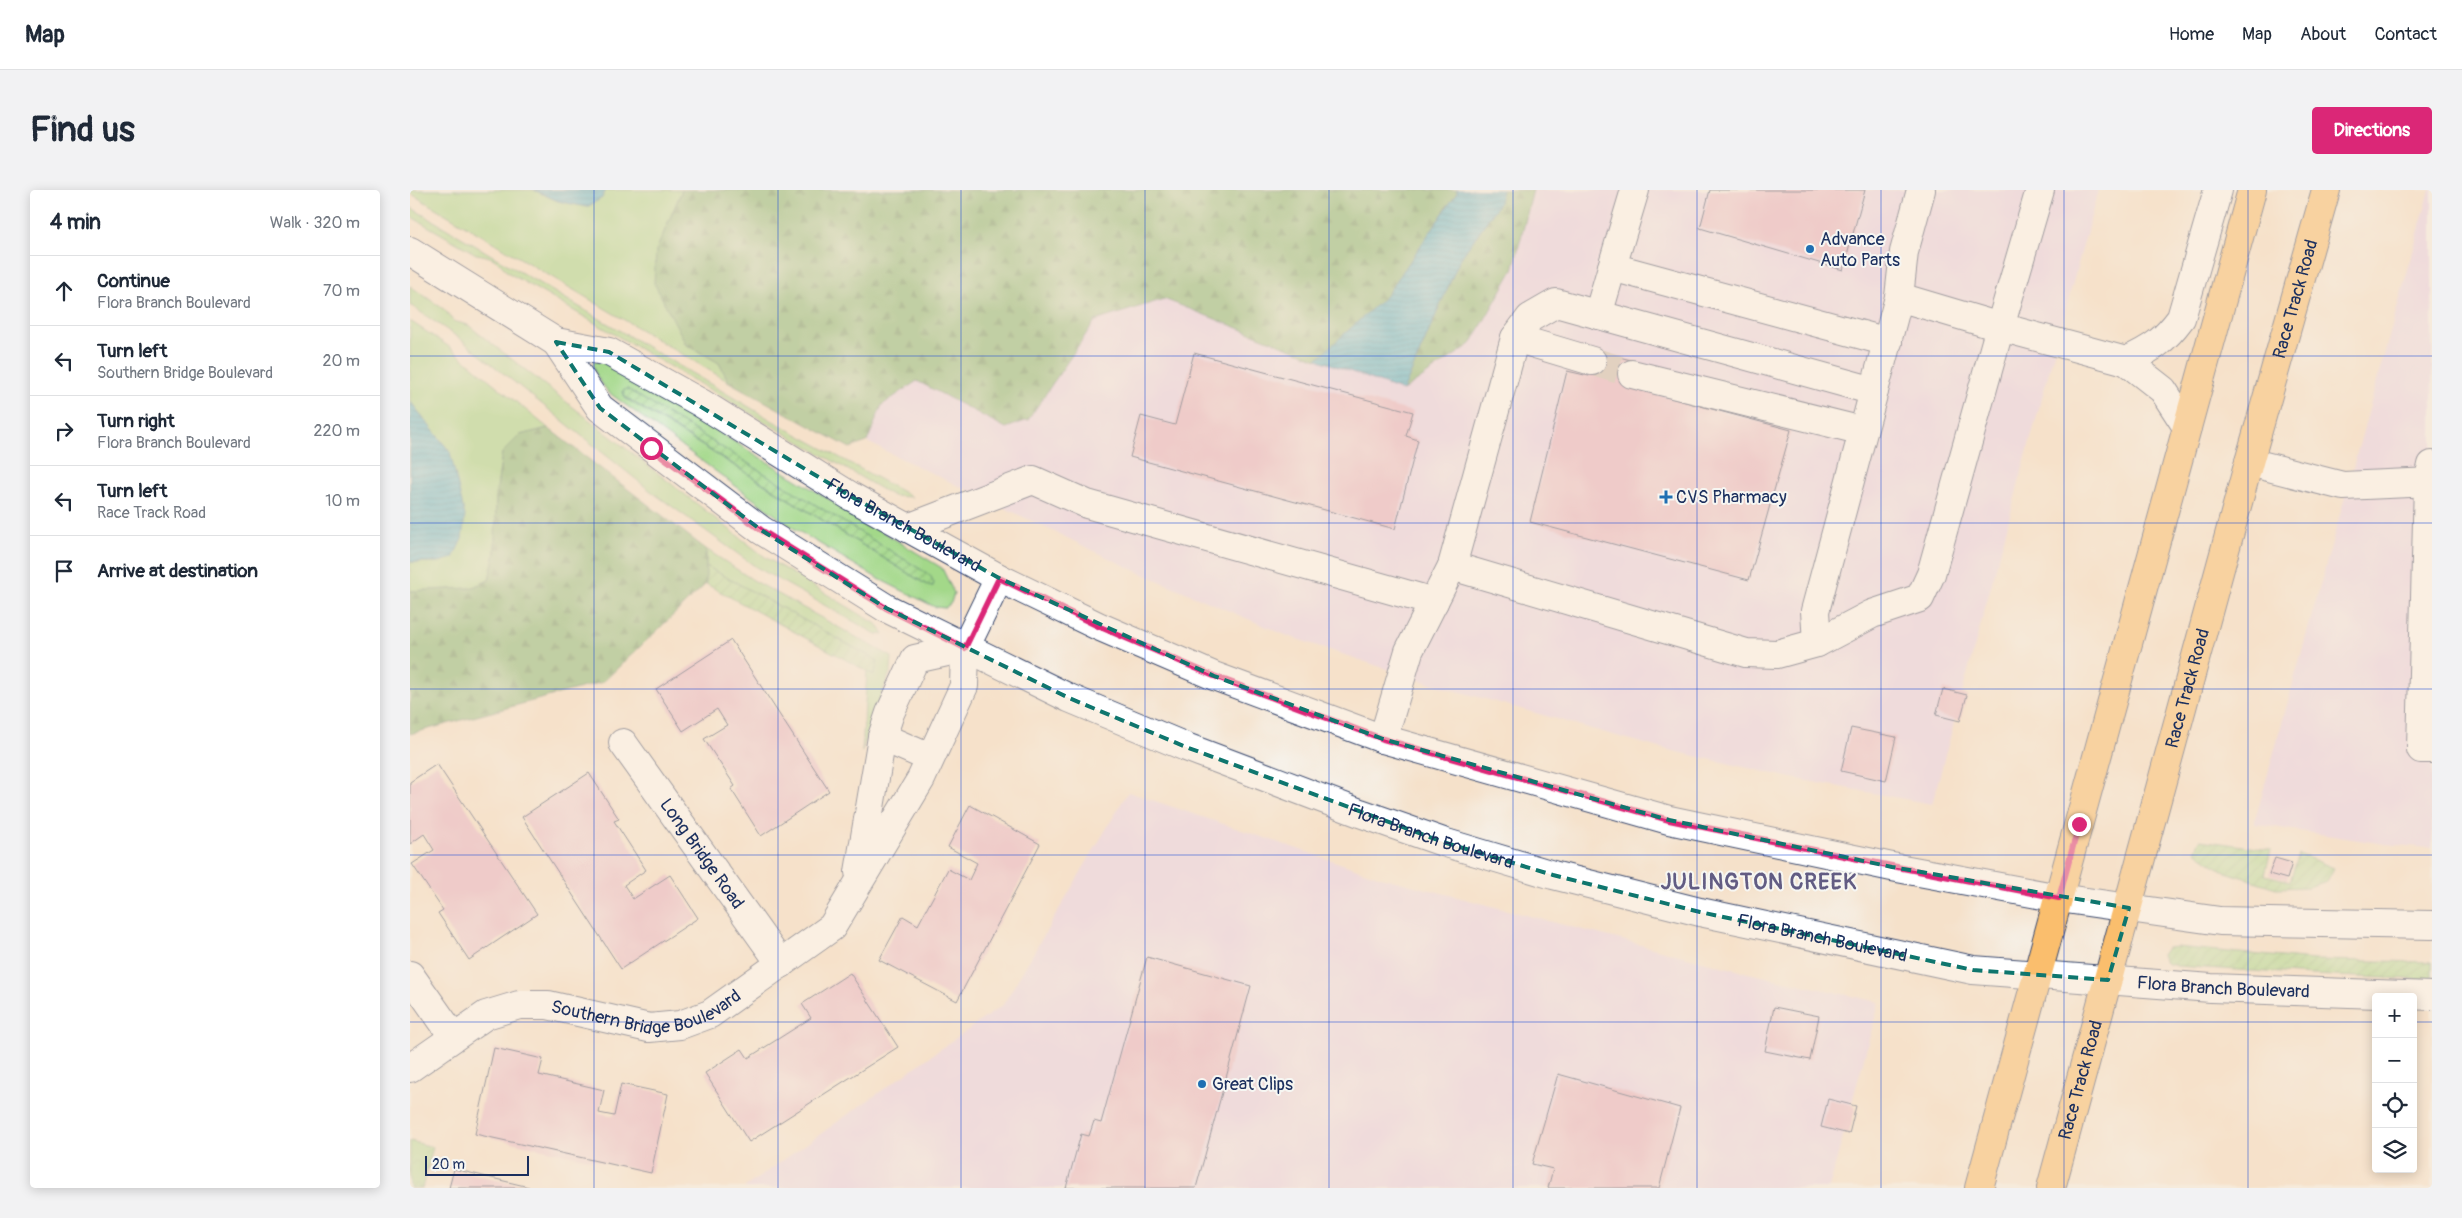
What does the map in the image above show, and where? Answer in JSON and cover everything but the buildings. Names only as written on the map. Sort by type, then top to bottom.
[{"type":"main road","points":[[1980,1188],[2252,190]]},
{"type":"main road","name":"Race Track Road","points":[[2052,1188],[2249,462],[2326,190]]},
{"type":"street","points":[[1598,315],[1635,190]]},
{"type":"street","points":[[1818,643],[1815,611],[1900,297],[1904,252],[1921,190]]},
{"type":"street","points":[[1452,566],[1746,653],[1777,654],[1818,643],[1872,614],[1920,598],[1931,574],[2040,190]]},
{"type":"street","points":[[2126,361],[2154,348],[2168,336],[2181,318],[2218,190]]},
{"type":"street","name":"Flora Branch Boulevard","points":[[410,251],[556,342],[609,352],[701,403],[852,496],[999,578],[1098,626],[1205,672],[1383,739],[1669,820],[1910,870],[2059,898],[2220,921],[2432,925]]},
{"type":"street","points":[[1612,267],[1888,342]]},
{"type":"street","points":[[1900,297],[2000,327],[2126,361],[2163,390],[2187,427]]},
{"type":"street","points":[[1383,739],[1409,651],[1452,566],[1515,338],[1530,318],[1556,303],[1874,391]]},
{"type":"street","points":[[1515,338],[1592,361]]},
{"type":"street","name":"Flora Branch Boulevard","points":[[556,342],[600,408],[761,530],[886,608],[1069,698],[1186,747],[1443,842],[1553,875],[1700,912],[1973,970],[2210,988],[2432,996]]},
{"type":"street","points":[[1632,374],[1863,431]]},
{"type":"street","points":[[2249,462],[2343,486],[2430,476],[2420,748],[2432,749]]},
{"type":"street","points":[[908,528],[1033,480],[1087,504],[1434,602]]},
{"type":"street","name":"Southern Bridge Boulevard","points":[[410,1068],[453,1036],[486,1015],[519,1005],[548,1005],[649,1028],[680,1025],[710,1014],[832,927],[921,779],[964,686],[965,648],[999,578]]},
{"type":"street","name":"Southern Bridge Boulevard","points":[[856,888],[882,737],[890,712],[915,659],[965,648]]},
{"type":"street","points":[[882,737],[930,758]]},
{"type":"street","name":"Long Bridge Road","points":[[623,743],[781,964]]},
{"type":"street","points":[[410,975],[453,1036]]},
{"type":"highlighted area","points":[[556,342],[609,352],[852,497],[999,578],[1214,676],[1383,739],[1484,769],[1669,820],[1892,867],[2129,908],[2108,980],[1973,970],[1700,912],[1553,875],[1443,842],[1186,747],[1069,698],[886,608],[761,530],[600,408]]},
{"type":"shaded area","points":[[1457,190],[1502,190],[1498,205],[1460,259],[1404,390],[1513,270],[1533,190],[2098,190],[1932,804],[1792,778],[1656,747],[1429,683],[1288,636],[1132,569],[867,442],[882,405],[917,381],[1006,428],[1028,420],[1095,321],[1164,299],[1317,359],[1457,193]]},
{"type":"shaded area","points":[[2430,190],[2432,190],[2432,848],[2385,844],[2254,824]]},
{"type":"shaded area","points":[[1128,792],[1384,878],[1748,973],[1879,1002],[1829,1188],[744,1188],[1003,1005]]},
{"type":"green space","points":[[410,190],[534,190],[558,201],[587,207],[602,198],[606,190],[682,190],[656,251],[685,344],[719,363],[729,382],[410,193]]},
{"type":"green space","points":[[682,190],[1457,190],[1457,193],[1386,296],[1317,359],[1164,299],[1095,321],[1028,420],[1006,428],[917,381],[882,405],[867,442],[850,448],[729,382],[719,363],[686,344],[654,283],[656,251]]},
{"type":"green space","points":[[1502,190],[1533,190],[1513,270],[1471,344],[1403,391],[1460,259],[1498,205]]},
{"type":"green space","points":[[410,207],[773,421],[912,497],[893,496],[507,272],[494,259],[476,254],[410,216]]},
{"type":"green space","points":[[410,286],[445,310],[453,321],[468,325],[765,557],[878,625],[884,635],[876,634],[756,567],[652,492],[459,338],[410,305]]},
{"type":"green space","points":[[410,321],[448,346],[548,428],[520,435],[502,453],[496,496],[495,553],[489,580],[471,588],[410,591],[410,562],[439,562],[450,452],[410,401]]},
{"type":"green space","points":[[600,360],[942,568],[954,593],[951,603],[945,608],[935,607],[877,578],[790,526],[608,392],[594,369],[594,361]],"holes":[[[627,389],[865,536],[933,586],[927,585],[625,398],[623,391]]]},
{"type":"green space","points":[[627,389],[930,575],[934,583],[933,586],[927,585],[625,397],[623,391]]},
{"type":"green space","points":[[548,428],[706,549],[706,584],[603,682],[410,734],[410,591],[471,588],[489,580],[495,553],[496,496],[502,453],[520,435]]},
{"type":"green space","points":[[706,549],[753,580],[892,657],[891,670],[871,721],[862,752],[867,671],[874,675],[878,661],[706,566]]},
{"type":"green space","points":[[706,566],[878,661],[874,675],[706,584]]},
{"type":"green space","points":[[2200,840],[2271,850],[2265,875],[2290,881],[2299,854],[2334,868],[2327,881],[2308,887],[2276,888],[2223,871],[2195,851]]},
{"type":"green space","points":[[2176,947],[2314,960],[2432,962],[2432,980],[2312,975],[2177,966],[2166,963],[2162,955],[2167,948]]},
{"type":"green space","points":[[410,1141],[433,1147],[422,1188],[410,1188]]},
{"type":"water","points":[[534,190],[606,190],[602,198],[587,207],[558,201]]},
{"type":"water","points":[[1457,190],[1502,190],[1498,205],[1460,259],[1403,391],[1317,359],[1386,296],[1457,193]]},
{"type":"water","points":[[410,401],[450,452],[465,516],[462,539],[453,558],[439,562],[410,562]]},
{"type":"tunnel","points":[[1592,361],[1632,374]]},
{"type":"place","name":"Advance Auto Parts","points":[[1810,249]]},
{"type":"place","name":"CVS Pharmacy","points":[[1666,497]]},
{"type":"place","name":"Great Clips","points":[[1202,1084]]},
{"type":"district","name":"JULINGTON CREEK","points":[[1759,882]]},
{"type":"route","points":[[651,448],[761,530],[886,608],[965,648],[999,578],[1098,626],[1214,676],[1383,739],[1669,820],[2000,888],[2059,898],[2079,824]]}]
